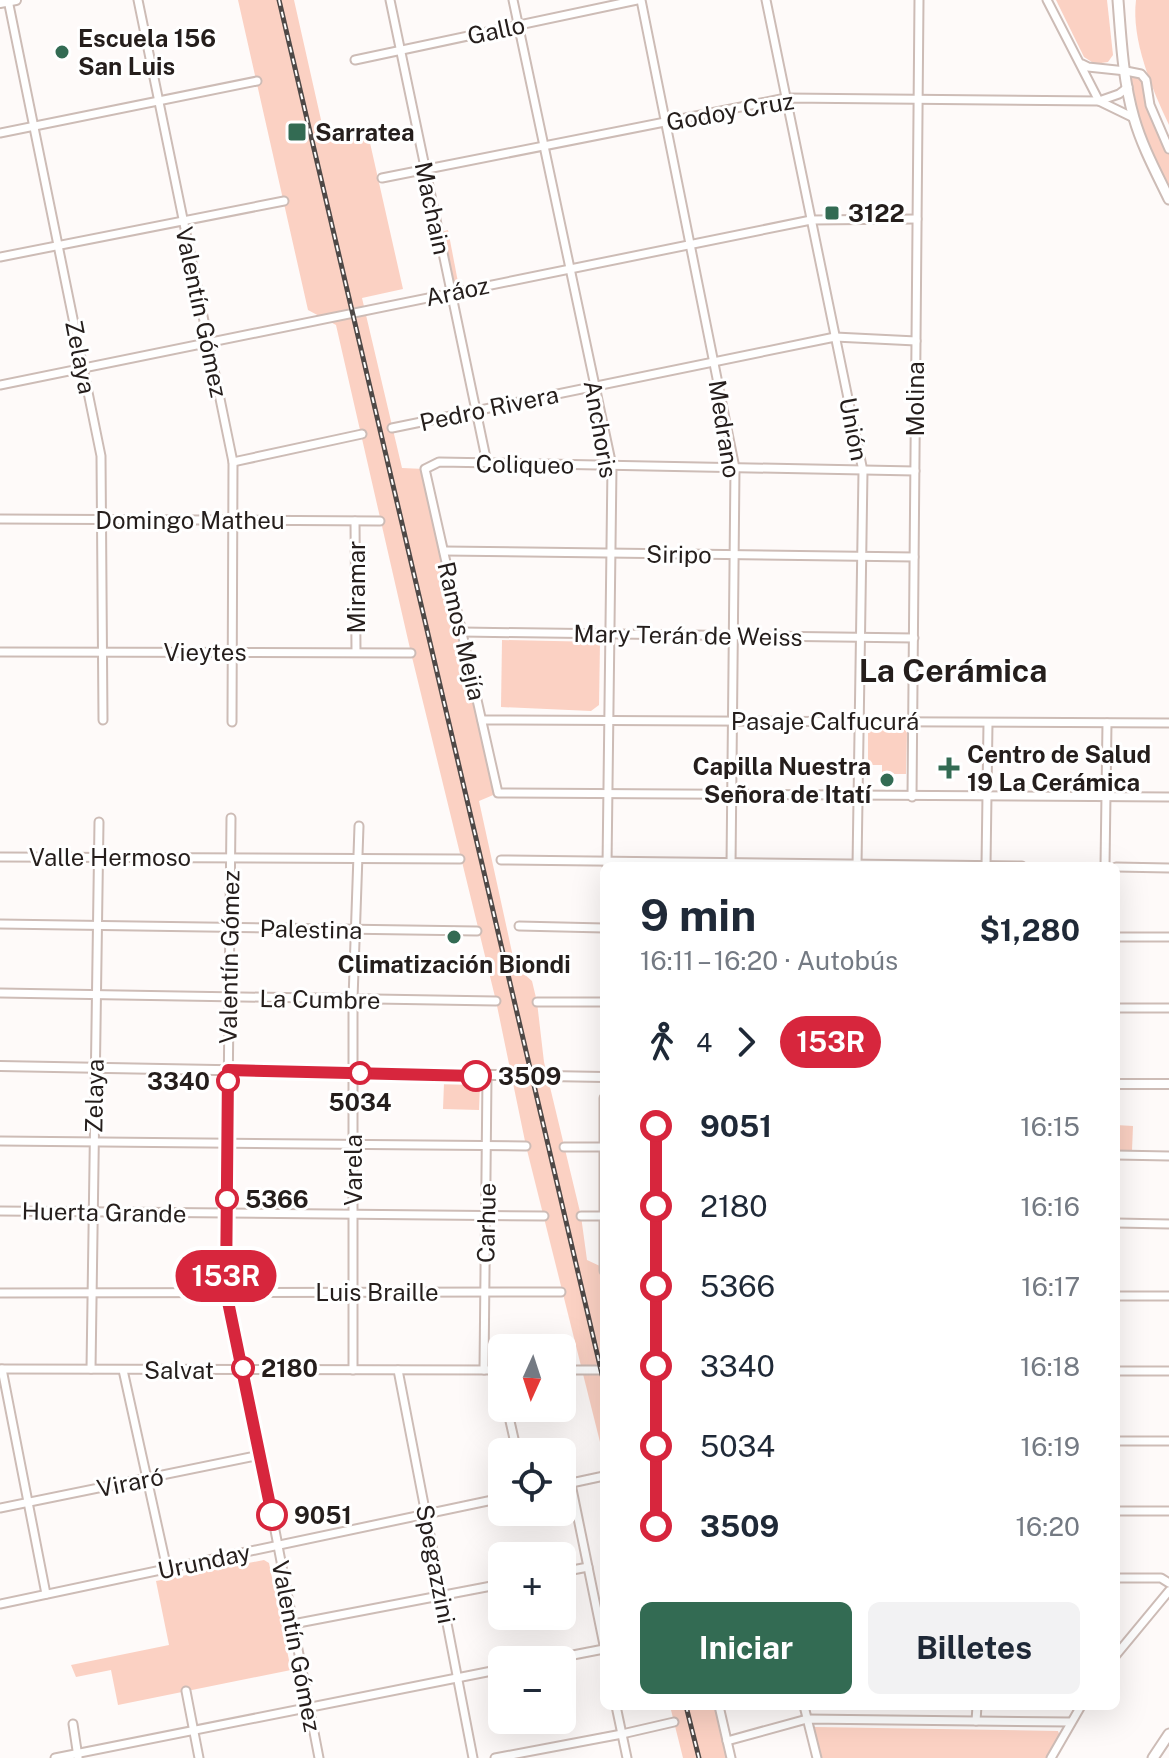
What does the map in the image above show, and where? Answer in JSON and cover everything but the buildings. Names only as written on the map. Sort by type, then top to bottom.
[{"type":"main road","points":[[1118,0],[1134,118],[1169,199]]},
{"type":"main road","points":[[1153,1758],[1169,1734]]},
{"type":"street","name":"Valentín Gómez","points":[[138,0],[233,462],[232,722]]},
{"type":"street","name":"Machain","points":[[390,0],[487,463]]},
{"type":"street","name":"Anchoris","points":[[513,0],[612,466],[607,862]]},
{"type":"street","name":"Gallo","points":[[355,60],[639,0]]},
{"type":"street","name":"Medrano","points":[[639,0],[735,468],[731,862]]},
{"type":"street","name":"Unión","points":[[766,0],[863,471],[857,862]]},
{"type":"street","name":"Molina","points":[[912,797],[919,0]]},
{"type":"street","points":[[1047,0],[1099,101],[1134,118]]},
{"type":"street","name":"Zelaya","points":[[8,1],[101,456],[103,720]]},
{"type":"street","points":[[1080,62],[1088,67],[1141,74],[1146,80],[1150,105],[1169,149]]},
{"type":"street","points":[[0,133],[257,81]]},
{"type":"street","name":"Godoy Cruz","points":[[382,178],[786,98],[1099,101],[1128,87]]},
{"type":"street","points":[[0,257],[284,201]]},
{"type":"street","name":"Aráoz","points":[[0,385],[811,220],[917,219]]},
{"type":"street","name":"Pedro Rivera","points":[[392,428],[835,337],[916,341]]},
{"type":"street","points":[[233,462],[362,434]]},
{"type":"street","name":"Coliqueo","points":[[425,469],[439,462],[915,471]]},
{"type":"street","name":"Ramos Mejía","points":[[425,469],[498,793],[608,794]]},
{"type":"street","name":"Domingo Matheu","points":[[0,519],[380,521]]},
{"type":"street","name":"Miramar","points":[[355,521],[356,652]]},
{"type":"street","name":"Siripo","points":[[444,551],[914,557]]},
{"type":"street","name":"Mary Terán de Weiss","points":[[462,632],[914,638]]},
{"type":"street","name":"Vieytes","points":[[0,652],[411,653]]},
{"type":"street","name":"Pasaje Calfucurá","points":[[482,720],[1169,723]]},
{"type":"street","points":[[986,862],[988,723]]},
{"type":"street","points":[[1105,862],[1107,723]]},
{"type":"street","points":[[608,794],[1169,797]]},
{"type":"street","name":"Valentín Gómez","points":[[231,818],[226,1292],[319,1758]]},
{"type":"street","name":"Zelaya","points":[[91,1369],[99,822]]},
{"type":"street","name":"Varela","points":[[353,1370],[353,999],[359,826]]},
{"type":"street","name":"Valle Hermoso","points":[[0,857],[460,859]]},
{"type":"street","points":[[501,860],[600,863]]},
{"type":"street","points":[[1120,867],[1169,868]]},
{"type":"street","name":"Palestina","points":[[0,924],[477,931]]},
{"type":"street","points":[[519,926],[600,928]]},
{"type":"street","points":[[1120,937],[1169,937]]},
{"type":"street","name":"La Cumbre","points":[[0,993],[496,1001]]},
{"type":"street","points":[[537,1002],[600,1002]]},
{"type":"street","points":[[1120,1008],[1169,1008]]},
{"type":"street","points":[[0,1066],[600,1077]]},
{"type":"street","name":"Carhue","points":[[484,1370],[487,1076]]},
{"type":"street","points":[[1120,1084],[1169,1084]]},
{"type":"street","points":[[0,1141],[526,1146]]},
{"type":"street","points":[[564,1147],[600,1147]]},
{"type":"street","points":[[1120,1155],[1169,1156]]},
{"type":"street","name":"Huerta Grande","points":[[0,1211],[544,1216]]},
{"type":"street","points":[[581,1216],[600,1216]]},
{"type":"street","points":[[1120,1223],[1169,1224]]},
{"type":"street","name":"Luis Braille","points":[[0,1293],[561,1292]]},
{"type":"street","points":[[1120,1296],[1169,1296]]},
{"type":"street","points":[[1,1369],[46,1594]]},
{"type":"street","name":"Salvat","points":[[1,1369],[488,1370]]},
{"type":"street","points":[[123,1370],[167,1569]]},
{"type":"street","name":"Spegazzini","points":[[398,1370],[473,1758]]},
{"type":"street","points":[[576,1370],[600,1370]]},
{"type":"street","points":[[1120,1371],[1169,1371]]},
{"type":"street","points":[[1120,1441],[1169,1441]]},
{"type":"street","name":"Viraró","points":[[0,1508],[260,1455]]},
{"type":"street","points":[[576,1483],[600,1477]]},
{"type":"street","name":"Urunday","points":[[0,1604],[488,1501]]},
{"type":"street","points":[[576,1508],[600,1627]]},
{"type":"street","points":[[1120,1511],[1169,1511]]},
{"type":"street","points":[[576,1569],[588,1567]]},
{"type":"street","points":[[1120,1578],[1161,1578],[1169,1583]]},
{"type":"street","points":[[293,1624],[488,1587]]},
{"type":"street","points":[[1120,1649],[1169,1591]]},
{"type":"street","points":[[576,1653],[600,1648]]},
{"type":"street","points":[[55,1758],[78,1756],[488,1672]]},
{"type":"street","points":[[186,1691],[199,1758]]},
{"type":"street","points":[[617,1710],[627,1758]]},
{"type":"street","points":[[720,1710],[731,1758]]},
{"type":"street","points":[[805,1710],[817,1758]]},
{"type":"street","points":[[976,1721],[977,1710]]},
{"type":"street","points":[[1051,1758],[1078,1710]]},
{"type":"street","points":[[727,1741],[807,1719],[1070,1722]]},
{"type":"street","points":[[495,1758],[674,1722]]},
{"type":"street","points":[[73,1724],[78,1756]]},
{"type":"shaded area","points":[[238,0],[294,0],[326,142],[368,134],[403,289],[362,298],[402,468],[425,469],[498,793],[479,801],[515,966],[532,981],[544,1062],[581,1216],[587,1260],[600,1266],[600,1442],[576,1346],[576,1334],[573,1334],[526,1146],[496,1001],[411,653],[336,325],[308,310]]},
{"type":"shaded area","points":[[1056,0],[1107,0],[1113,55],[1108,62],[1095,64],[1084,57]]},
{"type":"shaded area","points":[[1136,0],[1169,0],[1169,125],[1140,48]]},
{"type":"shaded area","points":[[1126,71],[1141,74],[1169,149],[1169,199],[1148,155]]},
{"type":"shaded area","points":[[448,230],[458,282],[451,283],[441,232]]},
{"type":"shaded area","points":[[502,640],[600,642],[599,705],[591,711],[501,707]]},
{"type":"shaded area","points":[[871,730],[905,730],[906,774],[882,774],[882,765],[868,765],[868,733]]},
{"type":"shaded area","points":[[444,1083],[480,1084],[479,1110],[443,1109]]},
{"type":"shaded area","points":[[1120,1125],[1133,1126],[1132,1150],[1120,1150]]},
{"type":"shaded area","points":[[264,1560],[269,1563],[291,1670],[118,1705],[111,1670],[76,1677],[71,1665],[169,1645],[156,1581]]},
{"type":"shaded area","points":[[671,1710],[720,1710],[731,1758],[683,1758]]},
{"type":"shaded area","points":[[814,1727],[1058,1731],[1060,1736],[1047,1758],[821,1758]]},
{"type":"railway","points":[[279,0],[600,1366]]},
{"type":"railway","points":[[687,1710],[699,1758]]},
{"type":"bus line","name":"153R","points":[[272,1515],[226,1292],[228,1070],[476,1076]]},
{"type":"place","name":"Escuela 156 San Luis","points":[[62,52]]},
{"type":"place","name":"Sarratea","points":[[297,132]]},
{"type":"place","name":"3122","points":[[832,213]]},
{"type":"place","name":"Centro de Salud 19 La Cerámica","points":[[949,768]]},
{"type":"place","name":"Capilla Nuestra Señora de Itatí","points":[[887,780]]},
{"type":"place","name":"Climatización Biondi","points":[[454,937]]},
{"type":"place","name":"5034","points":[[360,1073]]},
{"type":"place","name":"3509","points":[[476,1076]]},
{"type":"place","name":"3340","points":[[228,1081]]},
{"type":"place","name":"5366","points":[[227,1199]]},
{"type":"place","name":"2180","points":[[243,1368]]},
{"type":"place","name":"9051","points":[[272,1515]]},
{"type":"district","name":"La Cerámica","points":[[953,670]]}]
